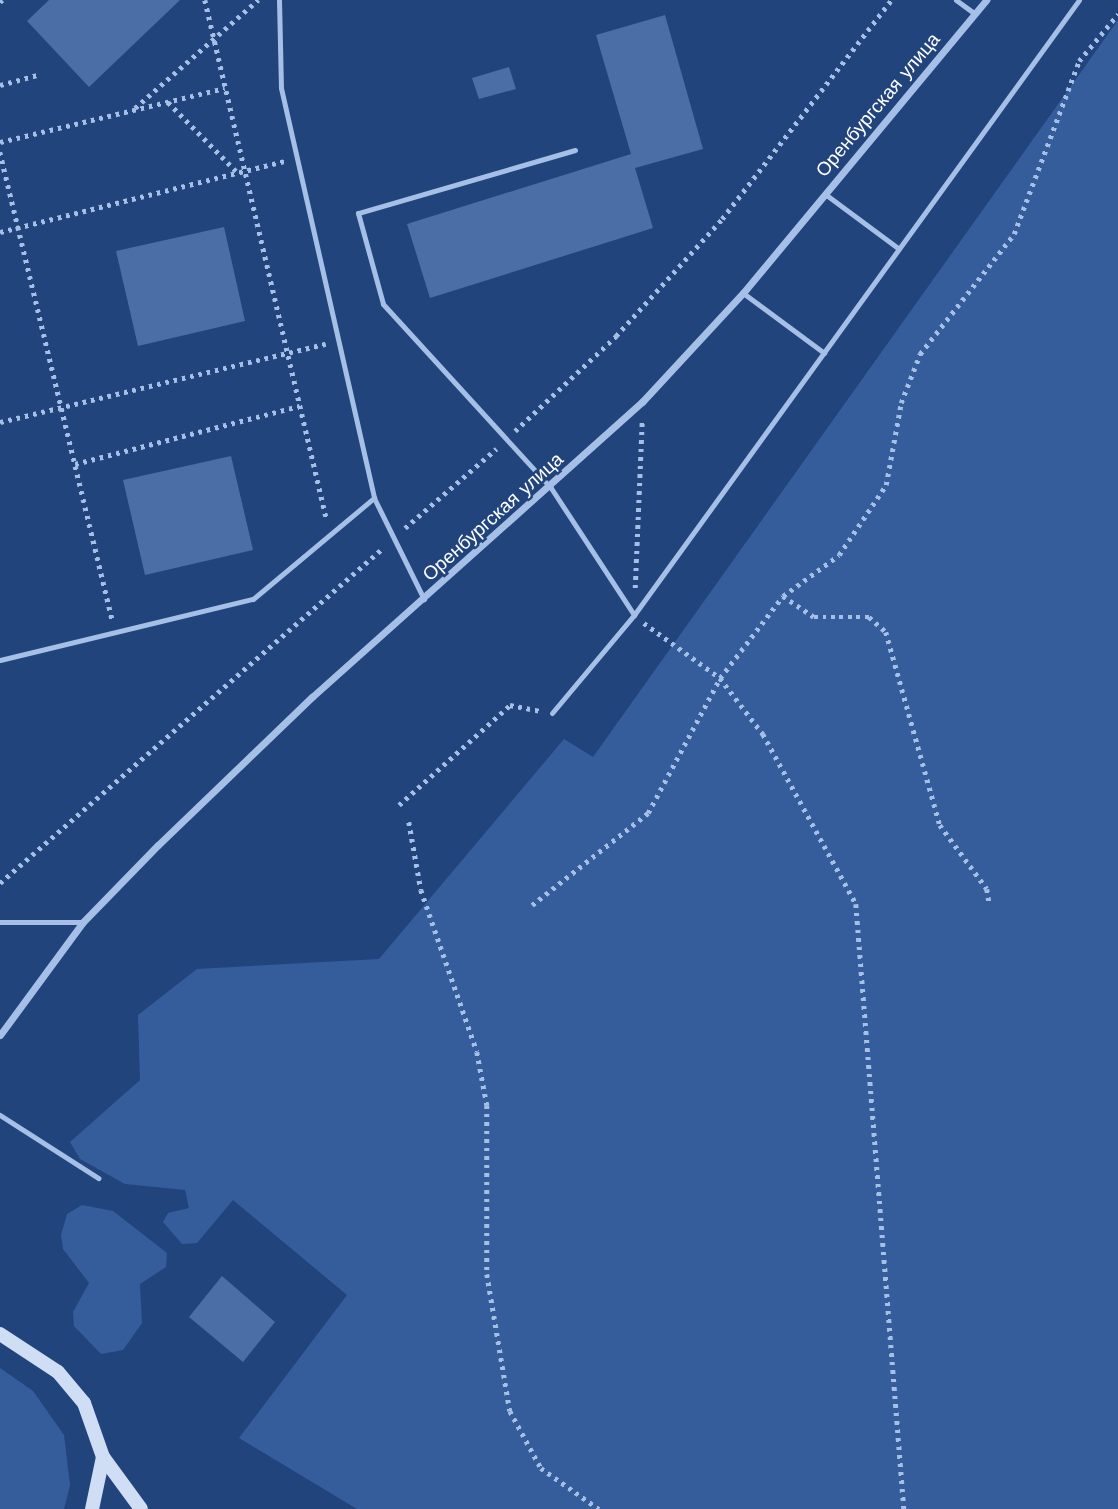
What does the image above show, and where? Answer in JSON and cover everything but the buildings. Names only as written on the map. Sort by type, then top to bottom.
[{"type":"main road","points":[[0,1334],[58,1372],[84,1403],[103,1457],[141,1509]]},
{"type":"main road","points":[[92,1509],[103,1457]]},
{"type":"street","name":"Оренбургская улица","points":[[0,1035],[83,922],[292,716],[551,488],[642,402],[743,293],[986,0]]},
{"type":"lane","points":[[279,0],[281,88],[374,498],[424,599]]},
{"type":"lane","points":[[956,0],[975,13]]},
{"type":"lane","points":[[552,713],[634,615],[1079,0]]},
{"type":"lane","points":[[575,150],[358,214],[383,304],[505,441],[551,488],[634,615]]},
{"type":"lane","points":[[825,194],[899,249]]},
{"type":"lane","points":[[743,293],[824,353]]},
{"type":"lane","points":[[0,660],[253,599],[374,498]]},
{"type":"lane","points":[[0,922],[83,922]]},
{"type":"lane","points":[[0,1115],[98,1178]]},
{"type":"path","points":[[205,0],[330,536]]},
{"type":"path","points":[[133,110],[258,0]]},
{"type":"path","points":[[0,883],[505,441],[616,336],[722,219],[891,0]]},
{"type":"path","points":[[532,905],[648,813],[720,678],[783,596],[839,555],[886,485],[901,403],[920,354],[1014,234],[1073,72],[1118,14]]},
{"type":"path","points":[[0,85],[37,75]]},
{"type":"path","points":[[0,142],[225,88]]},
{"type":"path","points":[[168,102],[236,172]]},
{"type":"path","points":[[0,152],[115,633]]},
{"type":"path","points":[[0,232],[297,159]]},
{"type":"path","points":[[0,422],[338,341]]},
{"type":"path","points":[[642,402],[634,615],[720,678],[764,734],[856,904],[904,1509]]},
{"type":"path","points":[[75,464],[300,406]]},
{"type":"path","points":[[783,596],[814,617],[869,617],[886,632],[940,825],[987,889],[989,902]]},
{"type":"path","points":[[399,805],[510,705],[552,713]]},
{"type":"path","points":[[409,822],[421,890],[477,1052],[487,1105],[487,1274],[510,1411],[541,1468],[599,1509]]},
{"type":"shaded area","points":[[1118,20],[1118,1509],[357,1509],[239,1438],[347,1295],[233,1200],[197,1243],[182,1244],[163,1222],[168,1213],[189,1208],[185,1190],[125,1184],[80,1159],[70,1142],[140,1080],[138,1015],[197,969],[379,959],[564,739],[593,757]]},
{"type":"shaded area","points":[[82,1205],[113,1211],[167,1253],[166,1267],[140,1284],[142,1323],[123,1350],[101,1354],[74,1326],[73,1312],[89,1283],[63,1249],[61,1235],[67,1214]]},
{"type":"shaded area","points":[[0,1368],[33,1391],[64,1435],[70,1485],[64,1509],[0,1509]]}]
